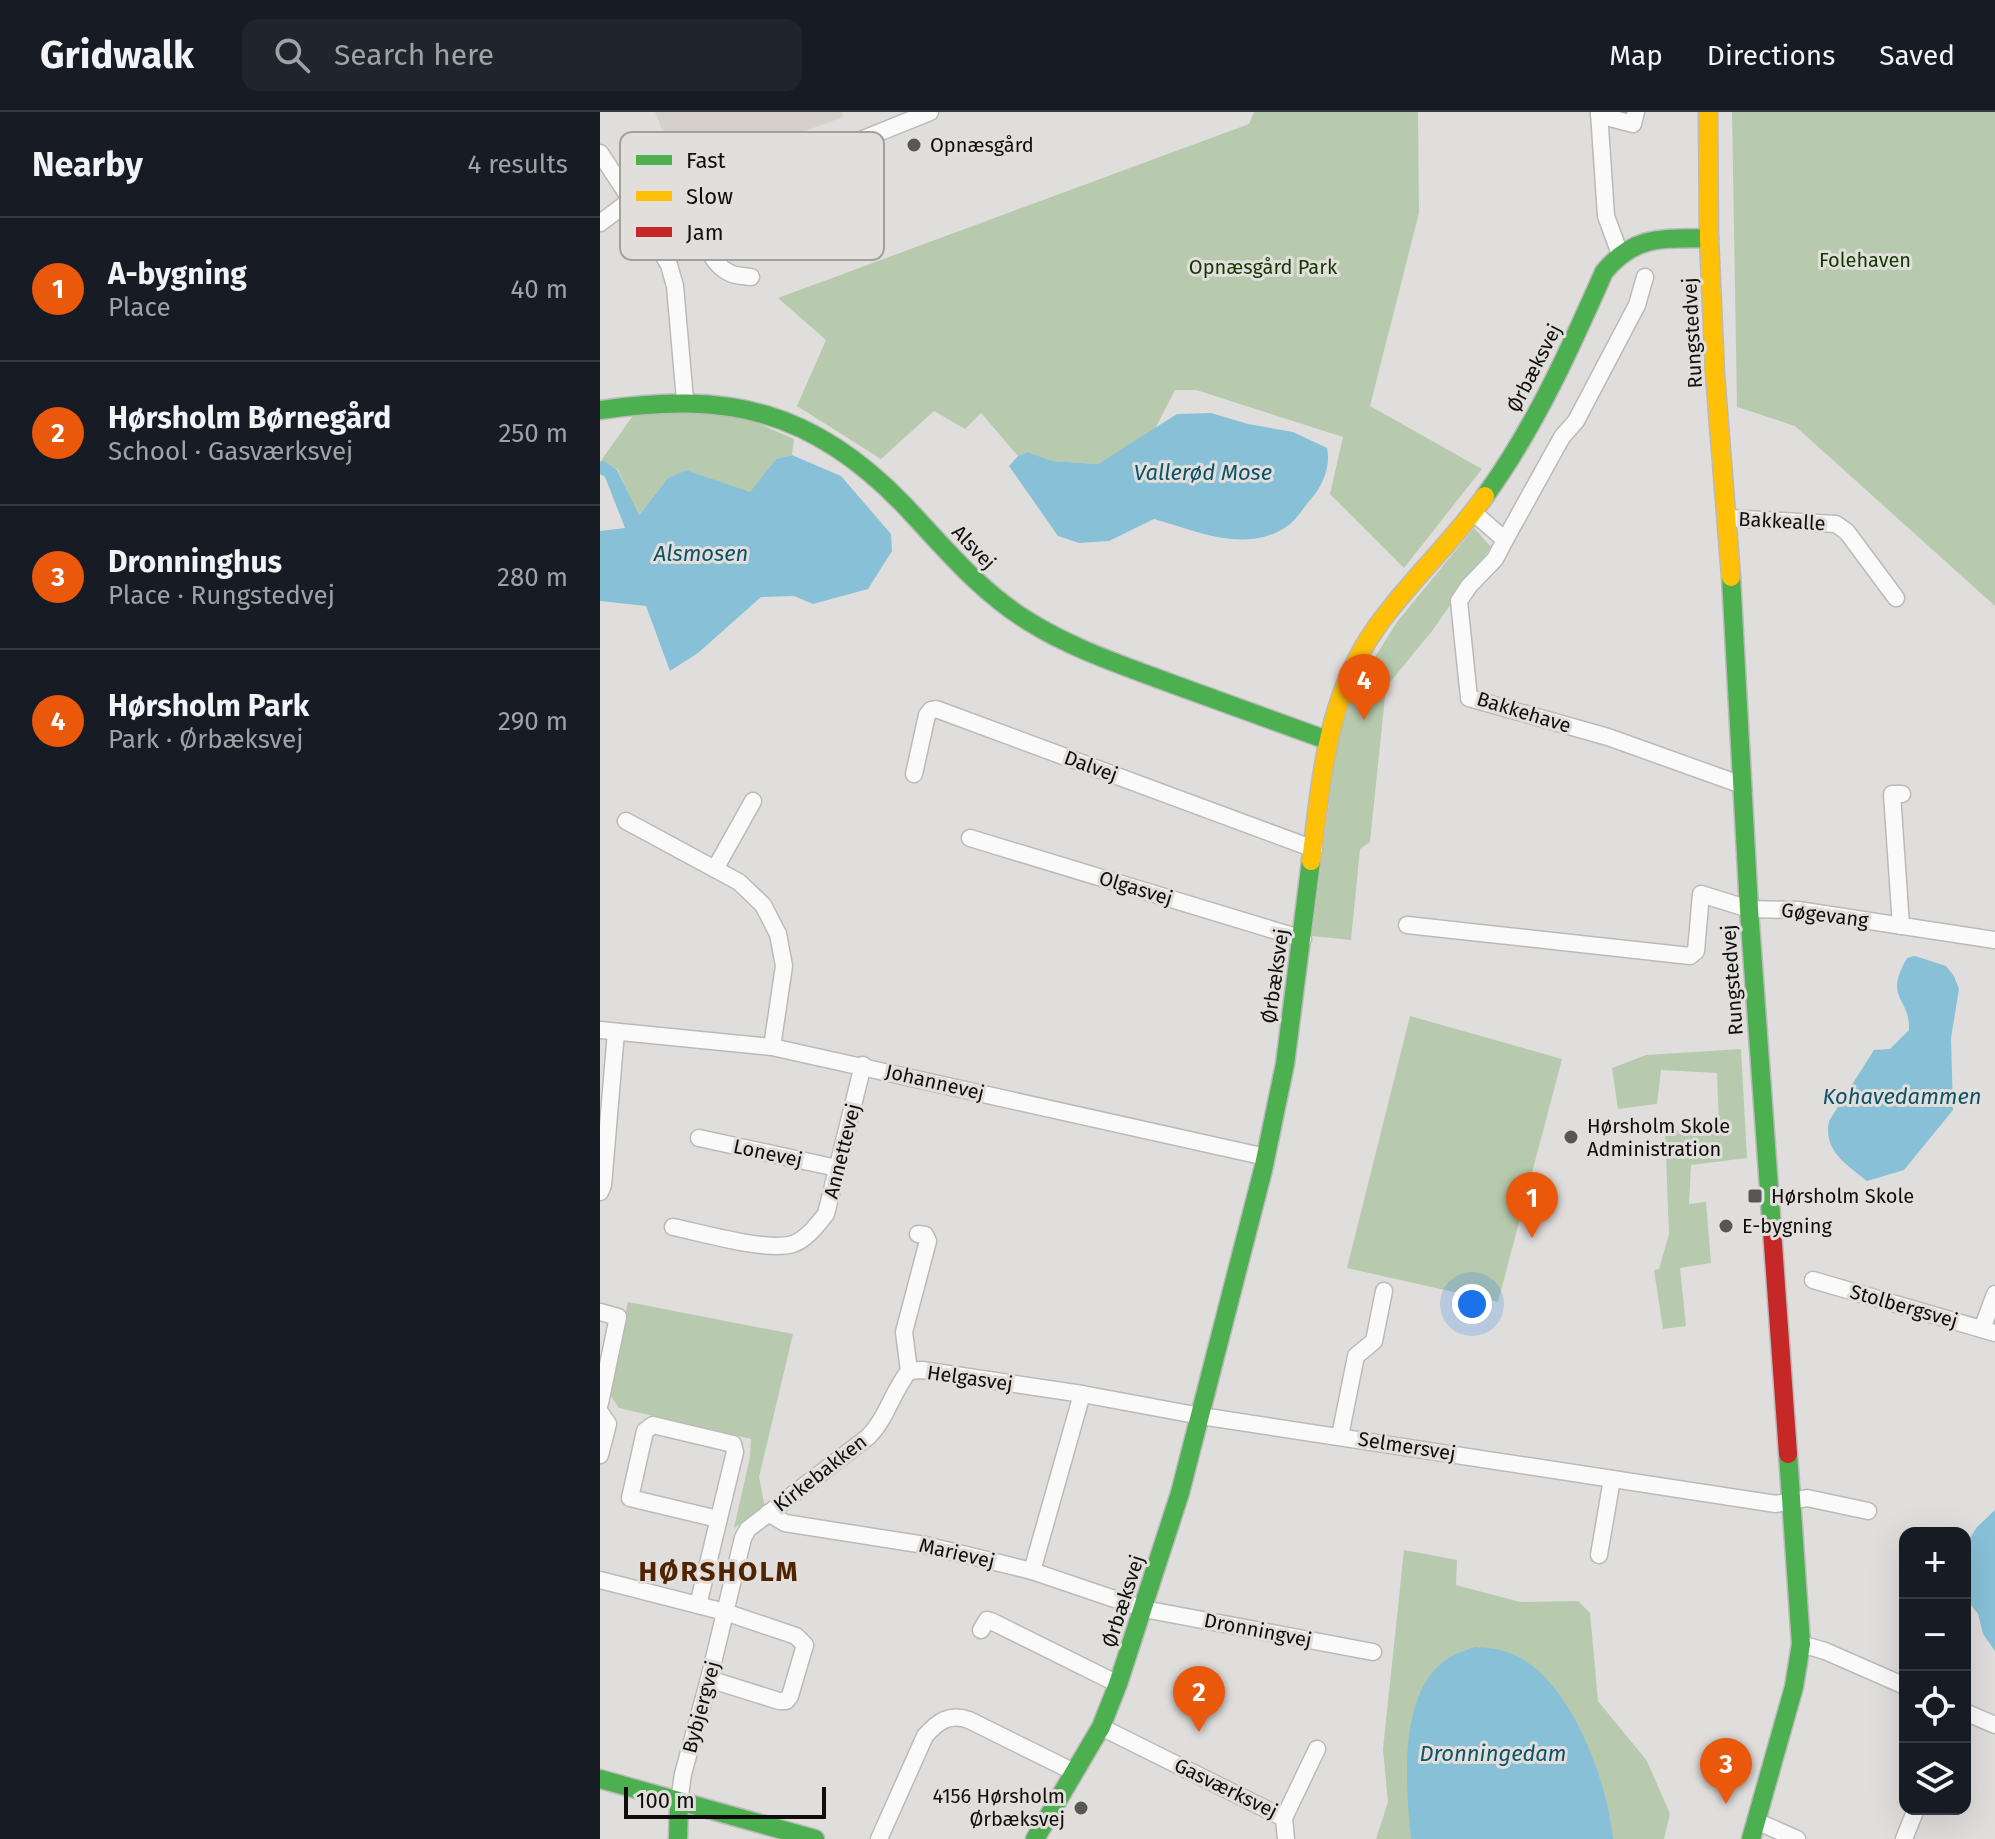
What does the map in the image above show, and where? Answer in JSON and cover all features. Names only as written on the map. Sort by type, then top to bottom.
[{"type":"street","points":[[880,132],[930,112]]},
{"type":"street","points":[[1636,112],[1633,124],[1599,113],[1606,216],[1620,254],[1638,245],[1659,241],[1709,238]]},
{"type":"street","name":"Rungstedvej","points":[[1708,112],[1715,374],[1728,518],[1749,909],[1801,1644],[1794,1687],[1753,1830]]},
{"type":"street","points":[[600,153],[620,183]]},
{"type":"street","points":[[600,223],[620,208]]},
{"type":"street","name":"Ørbæksvej","points":[[1035,1839],[1101,1727],[1118,1684],[1144,1609],[1201,1416],[1266,1157],[1285,1064],[1327,740],[1335,708],[1366,643],[1474,513],[1539,411],[1604,272],[1620,254]]},
{"type":"street","points":[[666,260],[675,286],[685,400]]},
{"type":"street","points":[[714,260],[731,273],[751,277]]},
{"type":"street","name":"Bakkehave","points":[[1645,277],[1637,305],[1576,421],[1562,437],[1495,559],[1459,601],[1469,698],[1608,737],[1742,785]]},
{"type":"street","name":"Alsvej","points":[[600,410],[634,403],[685,400],[761,412],[790,423],[842,451],[884,485],[999,602],[1059,639],[1107,660],[1327,740]]},
{"type":"street","points":[[1474,513],[1505,540]]},
{"type":"street","name":"Bakkealle","points":[[1728,518],[1836,524],[1847,532],[1896,598]]},
{"type":"street","name":"Dalvej","points":[[914,774],[927,715],[936,709],[1314,849]]},
{"type":"street","name":"Gøgevang","points":[[1901,926],[1892,794],[1902,794]]},
{"type":"street","points":[[715,869],[753,801]]},
{"type":"street","points":[[626,821],[715,869],[752,892],[763,905],[778,934],[784,966],[772,1047]]},
{"type":"street","name":"Olgasvej","points":[[970,838],[1303,939]]},
{"type":"street","name":"Gøgevang","points":[[1407,925],[1690,956],[1696,951],[1701,894],[1749,909],[1798,910],[1995,940]]},
{"type":"street","points":[[600,1192],[603,1185],[608,1031]]},
{"type":"street","name":"Johannevej","points":[[608,1031],[772,1047],[1266,1157]]},
{"type":"street","name":"Annettevej","points":[[673,1227],[773,1247],[795,1243],[814,1230],[826,1214],[863,1065]]},
{"type":"street","name":"Lonevej","points":[[699,1138],[837,1168]]},
{"type":"street","name":"Helgasvej","points":[[918,1234],[925,1235],[928,1241],[904,1332],[909,1371],[922,1370],[1082,1394],[1201,1416]]},
{"type":"street","name":"Stolbergsvej","points":[[1813,1280],[1988,1331]]},
{"type":"street","points":[[1340,1436],[1356,1356],[1374,1341],[1384,1291]]},
{"type":"street","points":[[1988,1331],[1995,1294]]},
{"type":"street","points":[[600,1312],[618,1317],[600,1403]]},
{"type":"street","name":"Kirkebakken","points":[[748,1529],[875,1430],[882,1423],[900,1382],[909,1371]]},
{"type":"street","points":[[1032,1571],[1082,1394]]},
{"type":"street","points":[[600,1412],[608,1424],[600,1455]]},
{"type":"street","name":"Selmersvej","points":[[1201,1416],[1776,1504],[1807,1498],[1868,1511]]},
{"type":"street","points":[[698,1605],[735,1452],[733,1444],[653,1425],[645,1431],[630,1498],[718,1519]]},
{"type":"street","points":[[1599,1555],[1612,1479]]},
{"type":"street","name":"Marievej","points":[[768,1513],[785,1523],[925,1545],[1032,1571],[1144,1609]]},
{"type":"street","name":"Bybjergvej","points":[[679,1802],[683,1774],[743,1538],[748,1529]]},
{"type":"street","points":[[600,1580],[725,1612],[796,1636],[805,1645],[786,1701],[709,1679]]},
{"type":"street","name":"Dronningvej","points":[[1144,1609],[1373,1652]]},
{"type":"street","points":[[981,1630],[987,1620],[991,1621],[1118,1684]]},
{"type":"street","points":[[1801,1644],[1825,1651],[1899,1683]]},
{"type":"street","points":[[1971,1715],[1995,1725]]},
{"type":"street","points":[[879,1839],[925,1736],[946,1718],[957,1716],[969,1720],[1074,1772]]},
{"type":"street","name":"Gasværksvej","points":[[1101,1727],[1284,1818],[1317,1749]]},
{"type":"street","points":[[600,1779],[815,1839]]},
{"type":"street","points":[[678,1839],[679,1802]]},
{"type":"street","points":[[1904,1839],[1914,1815]]},
{"type":"street","points":[[1284,1818],[1286,1839]]},
{"type":"street","points":[[1753,1830],[1797,1839]]},
{"type":"shaded area","points":[[655,112],[842,112],[843,117],[802,132],[663,132]]},
{"type":"green space","name":"Opnæsgård Park","points":[[1254,112],[1418,112],[1419,213],[1370,406],[1482,469],[1404,568],[1330,494],[1343,437],[1196,390],[1175,390],[1155,429],[1098,464],[1052,461],[1028,452],[1018,456],[981,413],[965,429],[934,411],[881,459],[797,406],[826,340],[778,298],[1249,124]]},
{"type":"green space","name":"Folehaven","points":[[1732,112],[1995,112],[1995,606],[1795,426],[1737,407]]},
{"type":"green space","points":[[637,410],[720,413],[760,424],[794,439],[792,455],[776,459],[750,493],[686,470],[668,478],[638,516],[618,470],[600,462]]},
{"type":"green space","points":[[1474,528],[1491,547],[1432,631],[1386,687],[1370,842],[1360,849],[1351,940],[1312,936],[1336,748],[1353,692],[1397,622]]},
{"type":"green space","points":[[1410,1016],[1562,1059],[1498,1302],[1347,1268]]},
{"type":"green space","points":[[1741,1049],[1747,1158],[1691,1165],[1689,1204],[1706,1202],[1711,1263],[1680,1268],[1686,1326],[1663,1329],[1654,1270],[1659,1269],[1669,1234],[1665,1131],[1719,1128],[1717,1073],[1661,1070],[1657,1104],[1618,1109],[1612,1068],[1646,1055]]},
{"type":"green space","points":[[628,1302],[793,1334],[759,1477],[765,1507],[734,1528],[751,1439],[619,1408],[608,1392]]},
{"type":"green space","points":[[1404,1550],[1457,1560],[1456,1585],[1520,1602],[1578,1601],[1590,1613],[1598,1701],[1647,1761],[1670,1814],[1664,1839],[1376,1839],[1388,1802],[1383,1749]]},
{"type":"water","name":"Vallerød Mose","points":[[1211,413],[1293,432],[1327,448],[1328,462],[1322,481],[1315,494],[1286,527],[1254,539],[1221,538],[1154,519],[1109,541],[1079,543],[1058,536],[1009,466],[1018,456],[1028,452],[1052,461],[1098,464],[1177,414]]},
{"type":"water","name":"Alsmosen","points":[[792,455],[841,476],[891,534],[892,551],[868,589],[813,604],[794,596],[761,597],[698,653],[670,671],[646,606],[600,601],[600,531],[625,528],[605,477],[600,474],[600,462],[604,461],[617,470],[639,515],[668,478],[686,470],[750,492],[776,459]]},
{"type":"water","name":"Kohavedammen","points":[[1915,956],[1946,966],[1959,989],[1951,1038],[1953,1110],[1904,1170],[1867,1181],[1833,1149],[1829,1141],[1829,1121],[1874,1050],[1890,1049],[1909,1030],[1897,982],[1907,958]]},
{"type":"water","points":[[1995,1510],[1995,1651],[1983,1634],[1978,1614],[1971,1605],[1971,1536]]},
{"type":"water","name":"Dronningedam","points":[[1475,1647],[1502,1650],[1517,1656],[1537,1669],[1554,1688],[1570,1711],[1595,1764],[1610,1816],[1613,1839],[1411,1839],[1407,1766],[1413,1714],[1421,1690],[1434,1671],[1452,1656]]},
{"type":"traffic: fast","points":[[1485,496],[1536,415],[1604,272],[1627,251],[1651,241],[1709,238]]},
{"type":"traffic: fast","points":[[600,410],[688,403],[766,415],[801,428],[836,447],[870,473],[978,582],[1028,621],[1113,662],[1327,740]]},
{"type":"traffic: fast","points":[[1731,577],[1749,909],[1772,1230]]},
{"type":"traffic: fast","points":[[1035,1839],[1101,1727],[1180,1493],[1263,1170],[1285,1064],[1311,861]]},
{"type":"traffic: fast","points":[[1751,1839],[1794,1687],[1801,1644],[1788,1454]]},
{"type":"traffic: fast","points":[[600,1779],[815,1839]]},
{"type":"traffic: fast","points":[[678,1839],[679,1802]]},
{"type":"traffic: slow","points":[[1708,112],[1715,374],[1731,577]]},
{"type":"traffic: slow","points":[[1311,861],[1329,740],[1336,711],[1359,655],[1402,594],[1485,496]]},
{"type":"traffic: jam","points":[[1772,1230],[1788,1454]]},
{"type":"place","name":"Opnæsgård","points":[[914,145]]},
{"type":"place","name":"Hørsholm Park","points":[[1364,720]]},
{"type":"place","name":"Hørsholm Skole Administration","points":[[1571,1137]]},
{"type":"place","name":"Hørsholm Skole","points":[[1755,1196]]},
{"type":"place","name":"E-bygning","points":[[1726,1226]]},
{"type":"place","name":"A-bygning","points":[[1532,1238]]},
{"type":"place","name":"Hørsholm Børnegård","points":[[1199,1732]]},
{"type":"place","name":"Dronninghus","points":[[1726,1804]]},
{"type":"place","name":"4156 Hørsholm Ørbæksvej","points":[[1081,1808]]},
{"type":"district","name":"HØRSHOLM","points":[[719,1571]]}]
